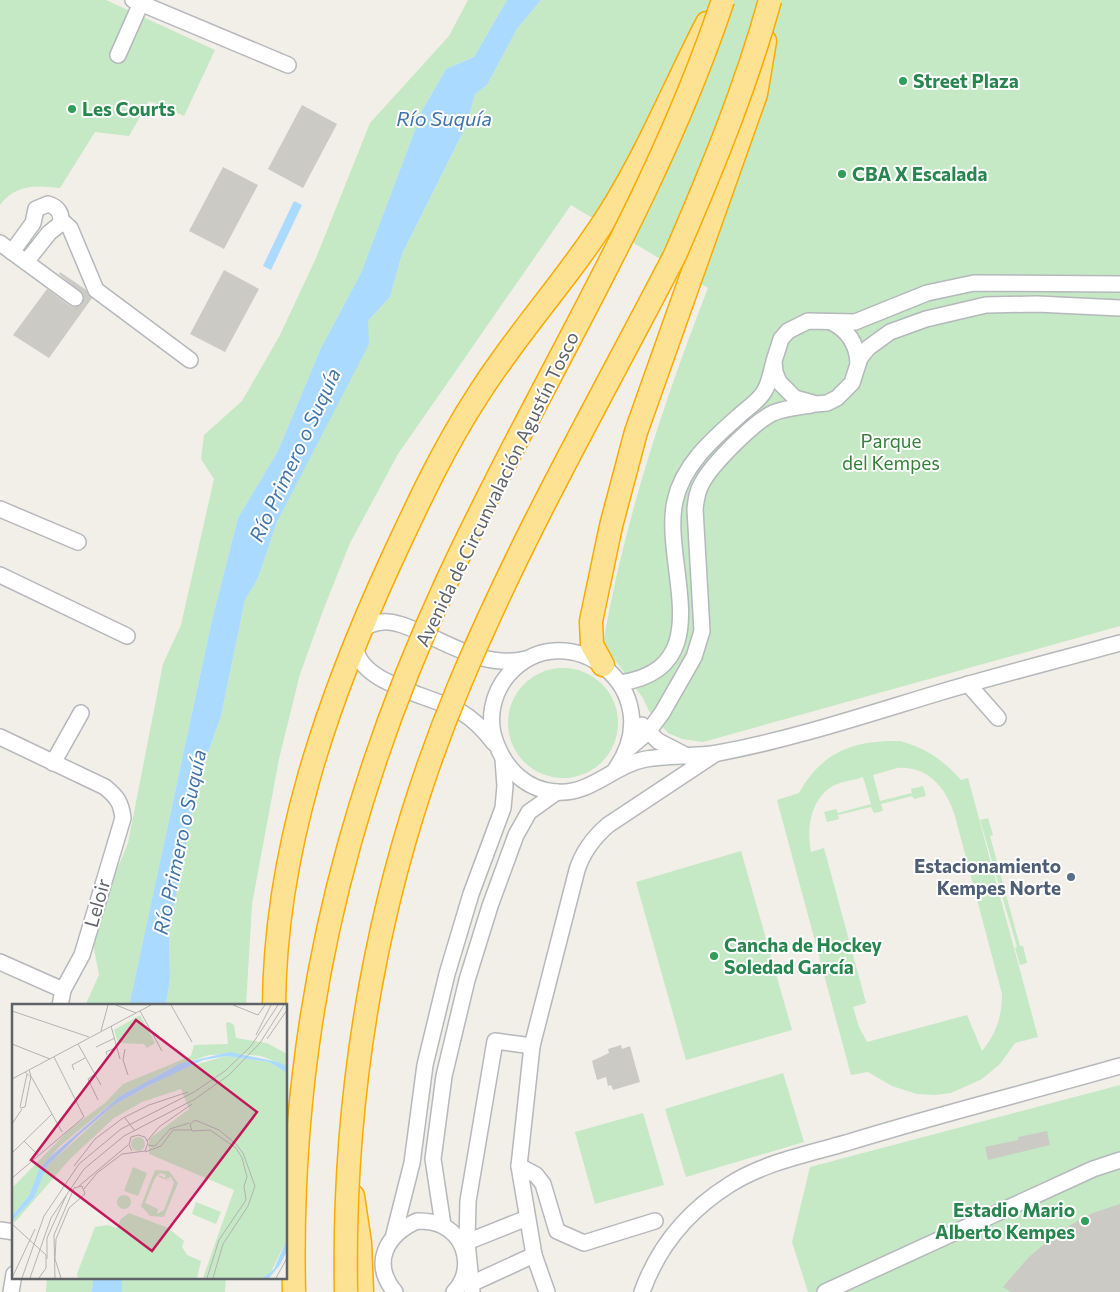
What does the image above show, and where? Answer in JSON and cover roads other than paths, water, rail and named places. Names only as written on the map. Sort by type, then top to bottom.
[{"type":"highway","points":[[274,1004],[277,942],[286,876],[302,799],[318,747],[357,638],[398,545],[426,486],[476,398],[519,335],[584,250],[632,177],[719,0]]},
{"type":"highway","name":"Avenida de Circunvalación Agustín Tosco","points":[[294,1292],[293,1203],[299,1106],[305,1059],[325,940],[362,799],[396,701],[443,589],[660,163],[696,77],[723,0]]},
{"type":"highway","points":[[603,664],[592,645],[591,621],[625,469],[647,395],[756,94],[770,0]]},
{"type":"highway","points":[[346,1292],[348,1162],[359,1058],[372,976],[410,821],[458,689],[508,577],[675,255],[732,116],[770,0]]},
{"type":"highway","points":[[348,1162],[360,1243],[362,1292]]},
{"type":"street","points":[[118,55],[137,2],[288,65]]},
{"type":"street","points":[[76,298],[26,262],[4,249],[33,223],[34,213],[40,206],[48,204],[57,207],[62,220],[70,228],[96,290],[190,360]]},
{"type":"street","points":[[26,262],[62,220]]},
{"type":"street","points":[[620,683],[641,680],[657,671],[669,658],[677,641],[682,619],[673,526],[674,508],[678,491],[693,462],[709,442],[765,391],[778,345],[788,331],[808,320],[831,322],[859,321],[896,304],[927,293],[974,283],[1120,284]]},
{"type":"street","points":[[858,363],[864,352],[882,336],[908,325],[986,306],[1037,304],[1120,308]]},
{"type":"street","points":[[628,749],[648,732],[694,657],[702,630],[695,509],[697,494],[703,481],[729,450],[765,418],[785,409],[816,404],[837,398],[845,392],[857,374],[858,354],[851,338],[831,322]]},
{"type":"street","points":[[774,361],[779,382],[786,391],[795,398],[816,404]]},
{"type":"street","points":[[0,509],[78,542]]},
{"type":"street","points":[[0,575],[128,636]]},
{"type":"street","points":[[688,756],[658,741],[648,732],[631,710],[620,683],[603,664],[591,658],[570,652],[544,654],[514,662],[492,661],[459,651],[393,622],[383,622],[368,626],[357,638],[359,662],[372,674],[459,711],[480,725],[518,777],[543,790],[557,792],[590,787],[615,770],[645,759],[688,756],[716,753],[786,739],[968,684],[1120,643]]},
{"type":"street","points":[[395,1292],[388,1284],[383,1267],[385,1249],[394,1234],[412,1163],[425,1065],[446,974],[470,894],[503,808],[505,786],[500,753],[492,724],[492,712],[497,692],[510,674],[532,658]]},
{"type":"street","points":[[968,684],[998,718]]},
{"type":"street","points":[[615,770],[628,749],[632,736],[631,710]]},
{"type":"street","points":[[0,738],[53,763],[81,713]]},
{"type":"street","points":[[547,1292],[534,1255],[519,1166],[532,1046],[581,856],[595,836],[608,825],[716,753]]},
{"type":"street","name":"Leloir","points":[[53,763],[105,788],[118,798],[123,818],[82,955],[63,990],[60,1004]]},
{"type":"street","points":[[443,1226],[433,1159],[444,1076],[467,980],[490,906],[516,835],[529,812],[557,792]]},
{"type":"street","points":[[0,962],[63,990]]},
{"type":"street","points":[[532,1046],[495,1042],[468,1201],[467,1242],[472,1288],[534,1255]]},
{"type":"street","points":[[642,1292],[659,1254],[684,1222],[712,1197],[741,1178],[778,1163],[874,1134],[1120,1066]]},
{"type":"street","points":[[825,1292],[1092,1168],[1120,1160]]},
{"type":"street","points":[[519,1166],[536,1176],[543,1184],[557,1231],[584,1244],[655,1221]]},
{"type":"street","points":[[467,1242],[527,1218]]},
{"type":"street","points":[[394,1234],[417,1221],[443,1226],[457,1236],[465,1252],[466,1269],[460,1285],[454,1292]]},
{"type":"water","name":"Río Suquía","points":[[507,0],[541,0],[517,29],[487,85],[475,94],[467,124],[402,254],[390,297],[368,321],[369,344],[277,522],[258,578],[245,600],[221,716],[200,776],[169,929],[170,978],[166,1004],[129,1004],[212,620],[238,518],[278,451],[320,350],[361,273],[423,109],[446,69],[474,57]]},
{"type":"water","points":[[294,201],[302,205],[271,270],[263,266]]},
{"type":"water","points":[[93,1280],[122,1280],[122,1292],[92,1292]]},
{"type":"place","name":"Street Plaza","points":[[903,81]]},
{"type":"place","name":"Les Courts","points":[[72,109]]},
{"type":"place","name":"CBA X Escalada","points":[[842,174]]},
{"type":"place","name":"Estacionamiento Kempes Norte","points":[[1071,877]]},
{"type":"place","name":"Cancha de Hockey Soledad García","points":[[714,956]]},
{"type":"place","name":"Estadio Mario Alberto Kempes","points":[[1085,1221]]},
{"type":"park label","name":"Parque del Kempes","points":[[891,452]]},
{"type":"water label","name":"Río Primero o Suquía","points":[[295,455]]},
{"type":"water label","name":"Río Primero o Suquía","points":[[180,842]]}]
